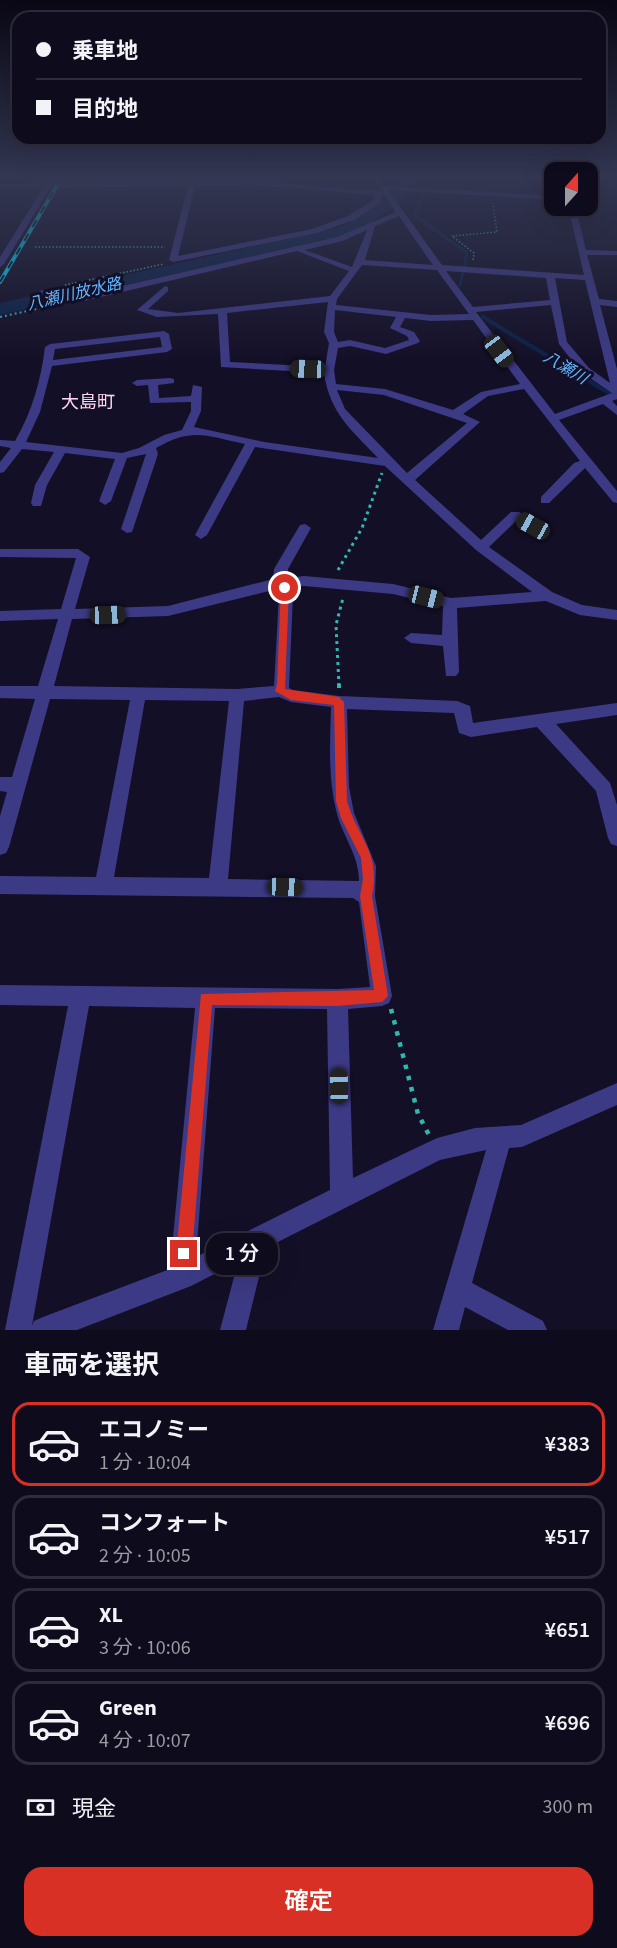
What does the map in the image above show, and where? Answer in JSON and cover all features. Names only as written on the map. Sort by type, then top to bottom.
[{"type":"street","points":[[0,264],[15,239]]},
{"type":"street","points":[[177,239],[172,258],[177,261],[281,239]]},
{"type":"street","points":[[42,292],[74,299],[340,239]]},
{"type":"street","points":[[368,239],[357,266],[332,303],[329,332],[334,345],[329,370],[340,410],[389,464],[481,547],[546,596],[580,609],[617,615]]},
{"type":"street","points":[[417,239],[525,386],[617,499]]},
{"type":"street","points":[[581,239],[597,302],[617,412]]},
{"type":"street","points":[[261,244],[294,249],[357,266],[436,266],[589,278]]},
{"type":"street","points":[[584,252],[617,253]]},
{"type":"street","points":[[550,275],[562,342],[585,370],[613,395]]},
{"type":"street","points":[[165,289],[142,310],[169,315],[300,299],[402,314],[471,314],[556,302]]},
{"type":"street","points":[[597,302],[617,304]]},
{"type":"street","points":[[222,310],[225,365],[329,370]]},
{"type":"street","points":[[334,345],[350,343],[386,351],[415,341],[411,334],[394,328],[402,314]]},
{"type":"street","points":[[0,469],[18,447],[45,386],[50,347],[164,334],[167,349],[48,364]]},
{"type":"street","points":[[137,383],[170,381]]},
{"type":"street","points":[[153,382],[154,401],[196,399]]},
{"type":"street","points":[[332,387],[345,386],[417,400],[475,422],[407,480]]},
{"type":"street","points":[[455,414],[485,394],[525,386]]},
{"type":"street","points":[[0,443],[18,447],[133,455],[183,431],[196,411],[197,387]]},
{"type":"street","points":[[551,419],[613,395]]},
{"type":"street","points":[[183,431],[389,464]]},
{"type":"street","points":[[201,535],[258,444]]},
{"type":"street","points":[[127,529],[152,454],[150,448]]},
{"type":"street","points":[[37,503],[41,485],[61,450]]},
{"type":"street","points":[[105,501],[122,456]]},
{"type":"street","points":[[545,500],[578,466],[587,463]]},
{"type":"street","points":[[481,547],[515,515],[533,526]]},
{"type":"street","points":[[280,691],[286,594],[281,569],[305,528]]},
{"type":"street","points":[[0,553],[82,554],[68,616],[0,847]]},
{"type":"street","points":[[0,616],[68,616],[168,611],[282,583],[323,581],[393,589],[451,603],[546,596]]},
{"type":"street","points":[[451,603],[448,611],[454,654],[451,672]]},
{"type":"street","points":[[411,638],[452,640]]},
{"type":"street","points":[[0,692],[237,695],[268,694],[280,691],[291,696],[339,702],[457,707],[464,711],[465,728],[471,730],[617,709]]},
{"type":"street","points":[[104,885],[139,693]]},
{"type":"street","points":[[218,885],[237,695]]},
{"type":"street","points":[[0,995],[337,999],[382,996],[366,896],[369,879],[367,857],[346,818],[342,801],[339,702]]},
{"type":"street","points":[[540,720],[553,731],[604,788],[617,838]]},
{"type":"street","points":[[0,784],[19,784]]},
{"type":"street","points":[[0,885],[218,885],[356,889],[366,896]]},
{"type":"street","points":[[18,1330],[80,997]]},
{"type":"street","points":[[182,1277],[206,998]]},
{"type":"street","points":[[337,999],[342,1195]]},
{"type":"street","points":[[43,1330],[75,1325],[182,1277],[437,1149],[475,1139],[522,1136],[617,1094]]},
{"type":"street","points":[[446,1330],[495,1161],[499,1139]]},
{"type":"street","points":[[233,1330],[256,1240]]},
{"type":"street","points":[[457,1289],[534,1330]]},
{"type":"path","points":[[456,239],[474,253],[471,268]]},
{"type":"path","points":[[35,247],[175,247]]},
{"type":"path","points":[[61,286],[177,261]]},
{"type":"path","points":[[0,317],[74,299]]},
{"type":"path","points":[[335,577],[349,546],[361,529],[374,488],[389,464]]},
{"type":"path","points":[[339,702],[336,625],[343,592]]},
{"type":"path","points":[[382,996],[389,1004],[418,1114],[437,1149]]},
{"type":"waterway","name":"八瀬川放水路","points":[[0,309],[310,239]]},
{"type":"waterway","name":"八瀬川","points":[[448,239],[467,253],[460,286]]},
{"type":"waterway","name":"八瀬川","points":[[483,317],[617,398]]},
{"type":"railway","points":[[0,282],[25,239]]},
{"type":"district","name":"大島町","points":[[88,402]]},
{"type":"route","points":[[184,1254],[206,998],[337,999],[382,996],[366,896],[369,879],[367,857],[346,818],[340,789],[339,702],[291,696],[280,691],[285,588]]}]
